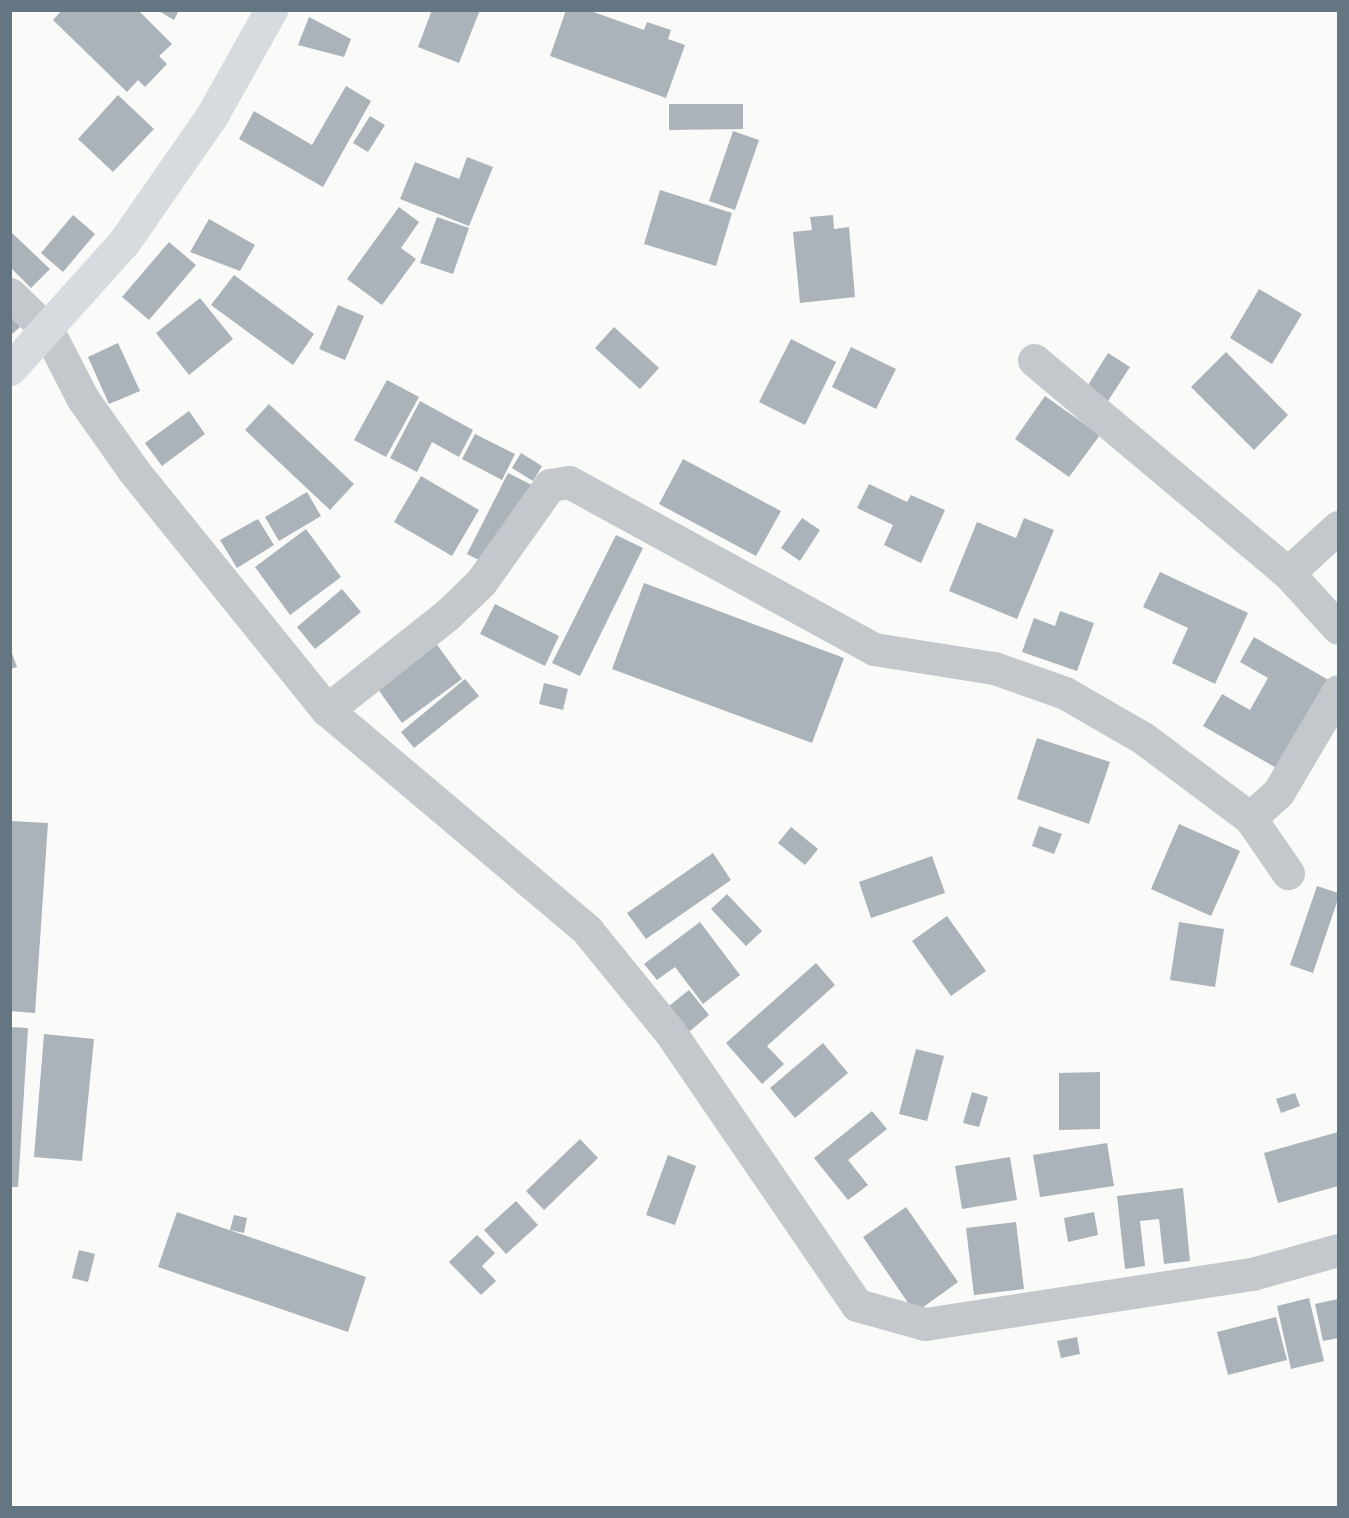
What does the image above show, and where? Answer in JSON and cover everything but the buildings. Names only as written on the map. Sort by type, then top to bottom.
[{"type":"main road","points":[[10,369],[48,331],[123,242],[198,136],[272,10]]},
{"type":"street","points":[[10,294],[48,331],[83,399],[133,470],[327,710],[586,930],[670,1032],[858,1305],[925,1324],[1252,1274],[1338,1250]]},
{"type":"street","points":[[1034,360],[1288,573],[1338,628]]},
{"type":"street","points":[[327,710],[447,615],[481,582],[550,485],[569,482],[874,649],[994,668],[1065,693],[1143,738],[1250,818],[1288,873]]},
{"type":"street","points":[[1288,573],[1338,527]]},
{"type":"street","points":[[1250,818],[1278,793],[1338,691]]}]
